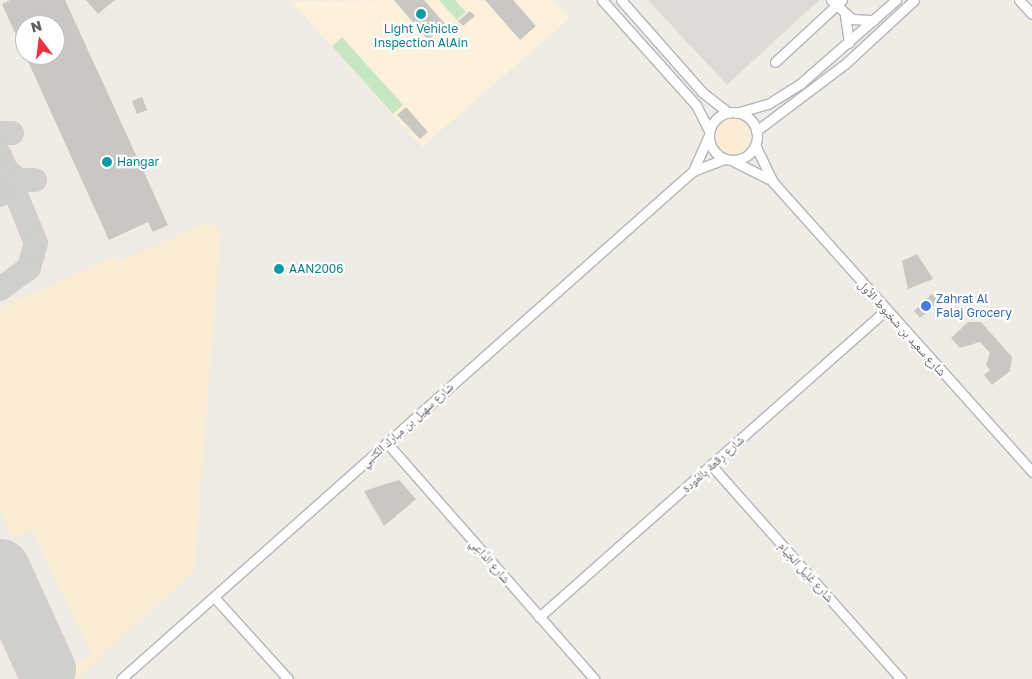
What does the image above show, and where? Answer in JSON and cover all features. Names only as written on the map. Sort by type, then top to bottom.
[{"type":"street","points":[[602,0],[696,105],[714,152],[729,160],[746,156],[755,145],[756,131],[749,119],[733,113],[702,92],[621,0]]},
{"type":"street","points":[[709,135],[716,119],[779,98],[849,43],[896,0]]},
{"type":"street","points":[[756,131],[845,64],[914,0]]},
{"type":"street","points":[[1019,0],[1032,14]]},
{"type":"street","points":[[775,62],[836,2],[845,15],[849,43]]},
{"type":"street","points":[[845,15],[874,20]]},
{"type":"street","name":"شارع سهيل بن مبارك الكتبي","points":[[693,172],[709,135]]},
{"type":"street","name":"شارع سعيد بن شخبوط الأول","points":[[755,145],[773,182],[1032,472]]},
{"type":"street","name":"شارع سهيل بن مبارك الكتبي","points":[[121,679],[693,172],[729,160]]},
{"type":"street","name":"شارع سعيد بن شخبوط الأول","points":[[729,160],[773,182]]},
{"type":"street","name":"شارع رِقعة بِالعُودة","points":[[539,617],[886,310]]},
{"type":"street","name":"شارع الدَّاعِي","points":[[387,443],[594,679]]},
{"type":"street","name":"شارع غَلِيل الخِيام","points":[[711,465],[901,679]]},
{"type":"street","points":[[214,597],[288,679]]},
{"type":"shaded area","points":[[553,0],[570,18],[422,147],[291,1]]},
{"type":"shaded area","points":[[648,0],[819,0],[727,85]]},
{"type":"green space","points":[[439,0],[455,0],[466,12],[457,20]]},
{"type":"green space","points":[[342,37],[403,105],[393,114],[332,46]]},
{"type":"sand","points":[[732,118],[745,124],[751,137],[745,150],[732,156],[719,150],[713,137],[719,124]]},
{"type":"sand","points":[[203,224],[216,225],[221,233],[194,571],[77,679],[43,679],[92,655],[31,530],[13,539],[0,511],[0,308],[115,256],[118,262]]},
{"type":"building","points":[[10,0],[65,0],[168,225],[153,232],[148,222],[109,240],[30,65],[65,65],[65,15],[15,15],[15,33],[2,4]]},
{"type":"building","points":[[86,0],[115,0],[98,14]]},
{"type":"building","name":"Light Vehicle Inspection AlAin","points":[[394,0],[424,0],[446,25],[428,40]]},
{"type":"building","points":[[485,0],[513,0],[536,26],[520,40]]},
{"type":"building","points":[[470,11],[475,16],[463,26],[458,21]]},
{"type":"building","points":[[142,97],[147,110],[137,114],[132,101]]},
{"type":"building","points":[[406,107],[428,132],[420,139],[397,115]]},
{"type":"building","points":[[917,254],[933,279],[908,289],[902,261]]},
{"type":"building","name":"Zahrat Al Falaj Grocery","points":[[932,294],[939,301],[920,318],[914,311]]},
{"type":"building","points":[[968,322],[981,322],[1012,357],[1010,371],[992,385],[984,375],[990,370],[986,365],[990,353],[980,342],[960,348],[951,338]]},
{"type":"building","points":[[399,480],[416,499],[384,526],[364,491]]},
{"type":"taxiway","points":[[0,133],[12,133]]},
{"type":"taxiway","points":[[0,155],[36,243],[29,268],[0,289]]},
{"type":"taxiway","points":[[0,195],[8,182],[8,171],[18,180],[35,180]]},
{"type":"runway","points":[[0,568],[46,669]]},
{"type":"place","name":"Light Vehicle Inspection AlAin","points":[[421,14]]},
{"type":"place","name":"Hangar","points":[[107,162]]},
{"type":"place","name":"AAN2006","points":[[279,269]]},
{"type":"place","name":"Zahrat Al Falaj Grocery","points":[[926,306]]}]
